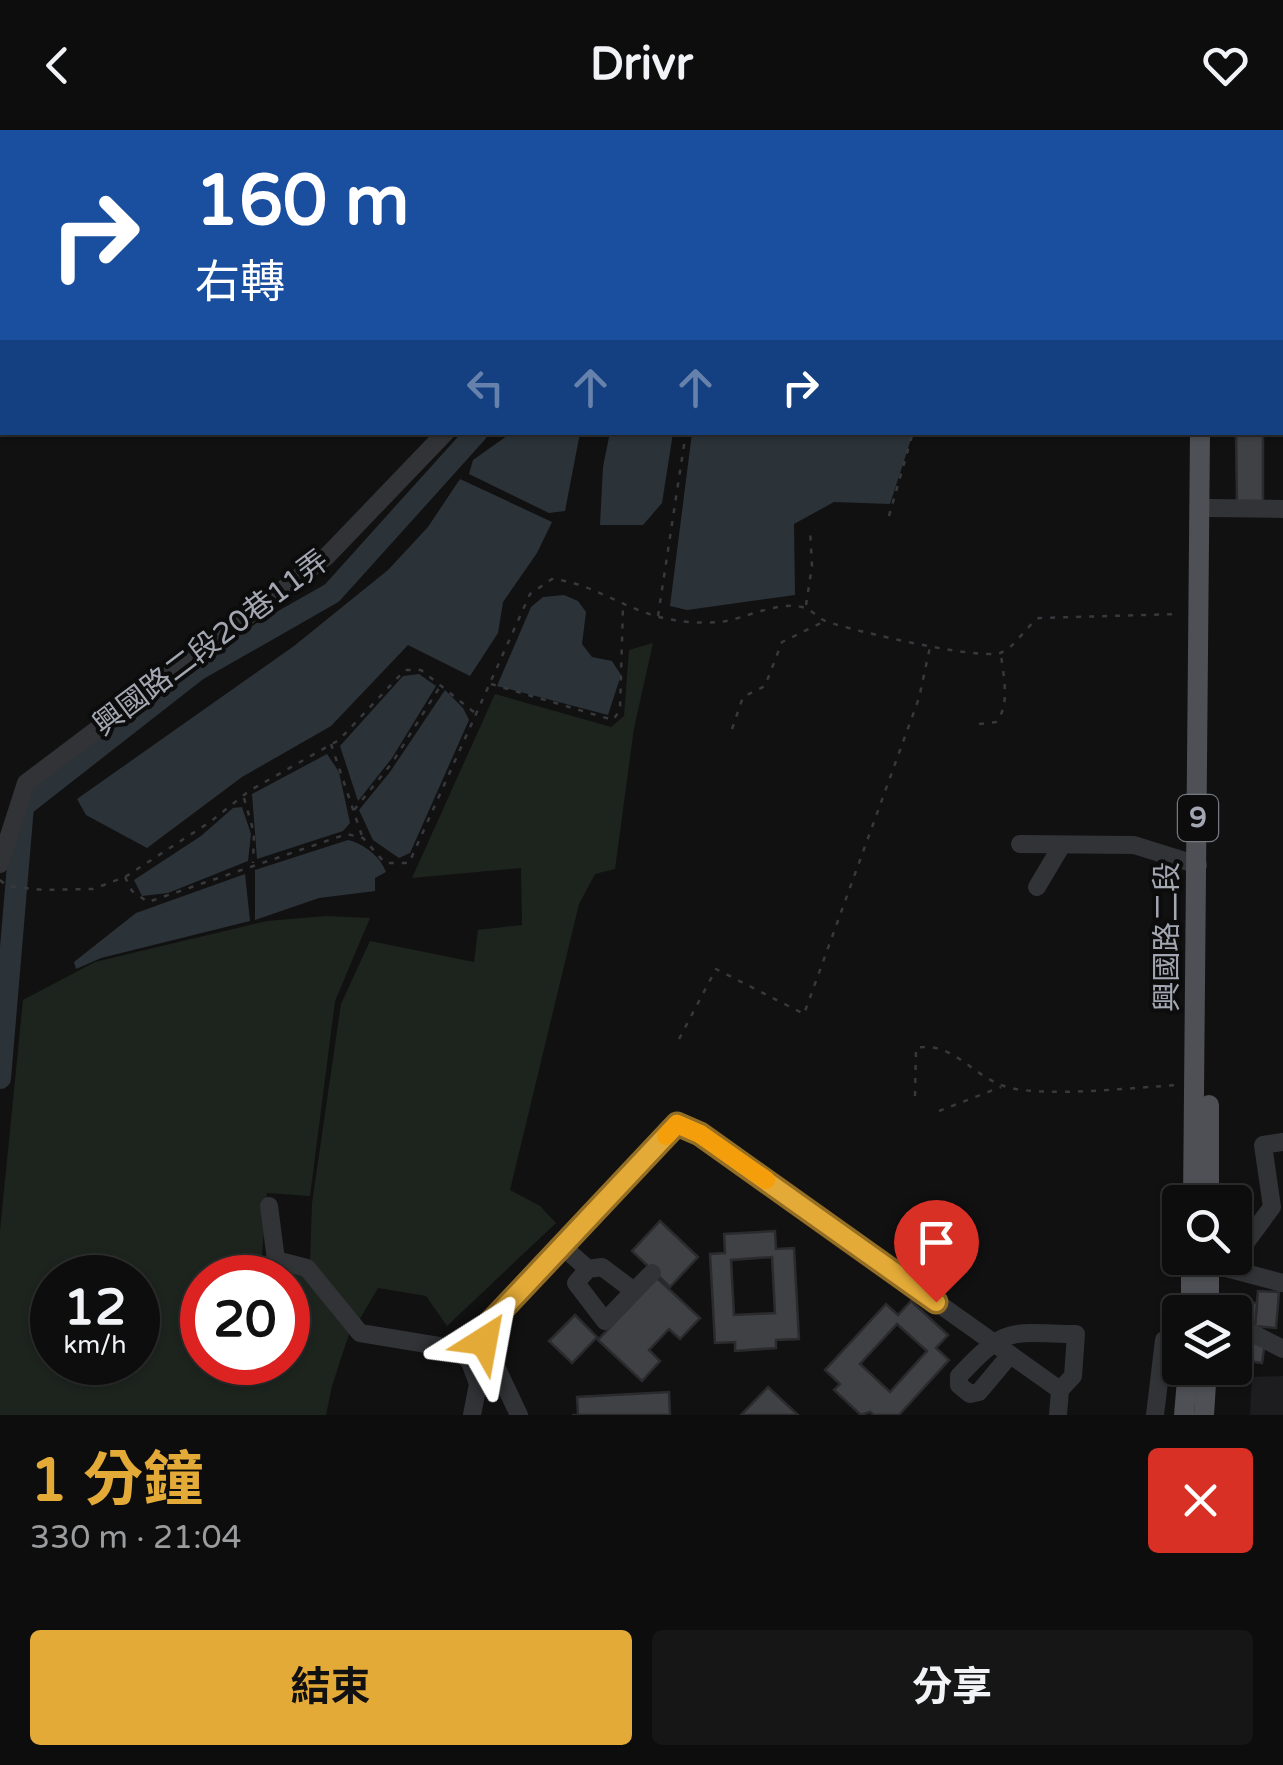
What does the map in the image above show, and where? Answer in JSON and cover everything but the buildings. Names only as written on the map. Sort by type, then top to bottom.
[{"type":"main road","name":"興國路二段","points":[[1193,1185],[1200,435]]},
{"type":"main road","name":"興國路二段","points":[[1209,1185],[1211,435]]},
{"type":"main road","points":[[1184,1415],[1187,1385]]},
{"type":"main road","points":[[1204,1415],[1206,1385]]},
{"type":"lane","name":"興國路二段20巷11弄","points":[[0,864],[26,783],[328,556],[443,435]]},
{"type":"lane","points":[[1210,508],[1283,509]]},
{"type":"lane","points":[[1020,844],[1134,846],[1198,865]]},
{"type":"lane","points":[[1037,887],[1062,845]]},
{"type":"lane","points":[[519,1415],[484,1341],[486,1327],[677,1124],[700,1134],[1060,1390]]},
{"type":"lane","points":[[1252,1230],[1272,1207],[1263,1146],[1283,1142]]},
{"type":"lane","points":[[270,1206],[276,1260],[307,1268],[360,1333],[456,1349],[470,1362],[478,1384],[472,1415]]},
{"type":"lane","points":[[562,1246],[588,1269]]},
{"type":"lane","points":[[634,1291],[602,1267],[588,1269],[576,1282],[605,1321],[652,1273]]},
{"type":"lane","points":[[1252,1270],[1283,1282]]},
{"type":"lane","points":[[1010,1355],[979,1392],[970,1394],[959,1385],[959,1376],[992,1342],[1010,1333],[1076,1334],[1073,1376],[1060,1390],[1058,1415]]},
{"type":"lane","points":[[1252,1333],[1283,1349]]},
{"type":"lane","points":[[1155,1415],[1162,1357]]},
{"type":"path","points":[[658,617],[686,435]]},
{"type":"path","points":[[889,516],[912,435]]},
{"type":"path","points":[[806,607],[812,566],[810,528]]},
{"type":"path","points":[[331,744],[363,838],[385,863],[410,863],[530,594],[552,579],[570,581],[658,617],[718,622],[789,606],[806,607],[824,621],[930,646],[990,655],[1001,652],[1039,618],[1200,613]]},
{"type":"path","points":[[490,684],[613,720],[620,710],[623,605]]},
{"type":"path","points":[[732,729],[743,697],[765,686],[782,642],[824,621]]},
{"type":"path","points":[[679,1039],[716,969],[804,1014],[918,698],[930,646]]},
{"type":"path","points":[[979,724],[996,722],[1003,714],[1001,652]]},
{"type":"path","points":[[0,880],[7,886],[24,888],[93,890],[124,877],[243,796],[339,740],[405,670],[421,670],[476,714]]},
{"type":"path","points":[[354,810],[392,762],[441,685]]},
{"type":"path","points":[[243,796],[254,834],[253,864]]},
{"type":"path","points":[[124,877],[132,892],[148,902],[346,834],[363,838]]},
{"type":"path","points":[[915,1096],[916,1048],[930,1045],[947,1050],[1003,1086],[1029,1091],[1196,1084]]},
{"type":"path","points":[[939,1111],[1003,1086]]},
{"type":"shaded area","points":[[508,435],[580,435],[565,511],[549,513],[469,474],[473,460]]},
{"type":"shaded area","points":[[609,435],[673,435],[662,503],[643,525],[600,525],[603,467]]},
{"type":"shaded area","points":[[692,435],[912,435],[890,504],[834,502],[794,524],[795,595],[687,610],[670,606]]},
{"type":"shaded area","points":[[460,479],[552,522],[537,553],[503,602],[498,633],[470,676],[408,645],[331,726],[242,777],[147,848],[86,815],[77,799],[294,646],[388,570],[428,527]]},
{"type":"shaded area","points":[[564,595],[578,601],[586,612],[582,644],[592,657],[612,661],[621,675],[608,715],[497,686],[531,607],[543,597]]},
{"type":"shaded area","points":[[653,643],[634,728],[615,869],[595,874],[579,904],[510,1190],[540,1206],[556,1223],[447,1326],[426,1296],[378,1288],[358,1322],[310,1262],[312,1203],[341,1004],[370,941],[474,962],[478,930],[522,925],[521,868],[412,878],[495,694],[611,727],[624,716],[629,650]]},
{"type":"shaded area","points":[[419,674],[436,686],[392,758],[358,801],[340,746],[403,676]]},
{"type":"shaded area","points":[[445,690],[469,720],[410,853],[399,858],[373,840],[359,810],[390,772]]},
{"type":"shaded area","points":[[327,754],[339,772],[350,823],[343,831],[257,859],[252,794]]},
{"type":"shaded area","points":[[242,807],[251,834],[248,861],[168,893],[142,896],[134,880],[201,836],[233,808]]},
{"type":"shaded area","points":[[348,840],[371,852],[383,866],[386,872],[375,878],[375,891],[319,898],[255,920],[255,870]]},
{"type":"shaded area","points":[[245,874],[250,921],[101,958],[76,969],[74,962],[136,913]]},
{"type":"shaded area","points":[[326,916],[370,918],[335,1001],[310,1196],[267,1193],[262,1255],[180,1255],[180,1385],[310,1385],[310,1277],[350,1331],[326,1415],[0,1415],[0,1231],[23,1000],[95,962],[267,921]]},
{"type":"shaded area","points":[[1283,1376],[1283,1415],[1250,1415],[1252,1377]]},
{"type":"waterway","points":[[0,1078],[23,806],[197,670],[332,593],[474,435]]},
{"type":"slow traffic","points":[[666,1136],[677,1124],[700,1134],[766,1180]]},
{"type":"route","points":[[484,1341],[486,1327],[677,1124],[700,1134],[936,1302]]}]
